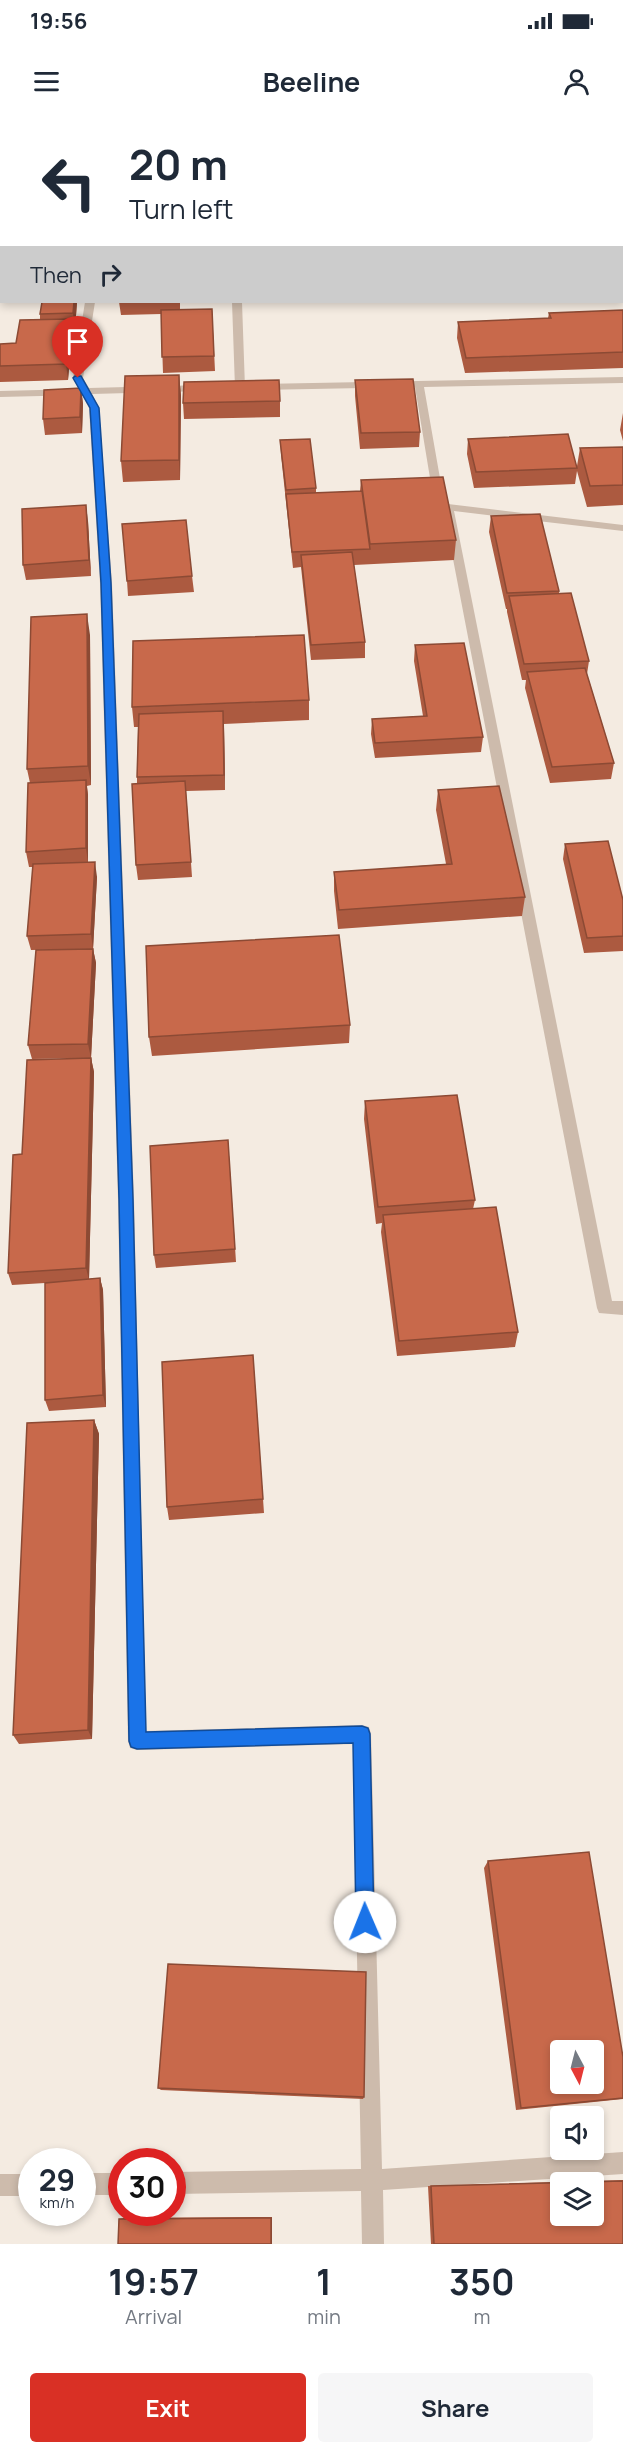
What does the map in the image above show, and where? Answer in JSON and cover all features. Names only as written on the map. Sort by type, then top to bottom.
[{"type":"street","points":[[90,303],[78,378],[94,408],[106,583],[126,1199],[137,1741],[362,1734],[373,2244]]},
{"type":"street","points":[[237,303],[240,388]]},
{"type":"street","points":[[229,388],[623,380]]},
{"type":"street","points":[[419,384],[436,484],[448,507],[494,728],[605,1308],[623,1308]]},
{"type":"street","points":[[0,394],[218,388]]},
{"type":"street","points":[[448,507],[623,528]]},
{"type":"street","points":[[186,2183],[370,2180],[623,2163]]},
{"type":"street","points":[[0,2185],[18,2185]]},
{"type":"building","points":[[42,303],[74,303],[73,313],[40,314]]},
{"type":"building","points":[[212,309],[214,356],[162,357],[161,310]]},
{"type":"building","points":[[623,310],[623,352],[466,358],[458,322],[551,318],[549,313]]},
{"type":"building","points":[[70,319],[66,364],[0,366],[0,344],[16,343],[20,320]]},
{"type":"building","points":[[179,375],[179,460],[121,461],[125,376]]},
{"type":"building","points":[[413,379],[420,432],[361,433],[355,380]]},
{"type":"building","points":[[279,380],[280,401],[183,403],[184,382]]},
{"type":"building","points":[[81,388],[80,417],[43,419],[44,390]]},
{"type":"building","points":[[568,434],[577,468],[476,472],[468,439]]},
{"type":"building","points":[[310,439],[316,488],[286,490],[280,440]]},
{"type":"building","points":[[623,447],[623,485],[590,486],[580,448]]},
{"type":"building","points":[[443,477],[456,540],[370,544],[361,480]]},
{"type":"building","points":[[362,491],[370,549],[292,552],[286,494]]},
{"type":"building","points":[[86,505],[89,560],[23,565],[22,509]]},
{"type":"building","points":[[540,514],[559,591],[507,593],[491,516]]},
{"type":"building","points":[[186,520],[192,576],[127,581],[122,524]]},
{"type":"building","points":[[352,552],[365,642],[311,645],[301,555]]},
{"type":"building","points":[[571,593],[589,661],[524,664],[509,596]]},
{"type":"building","points":[[87,614],[88,766],[27,769],[31,617]]},
{"type":"building","points":[[304,635],[309,700],[132,707],[133,641]]},
{"type":"building","points":[[464,643],[483,737],[375,743],[372,719],[427,716],[415,645]]},
{"type":"building","points":[[585,668],[614,763],[552,767],[527,672]]},
{"type":"building","points":[[223,711],[224,775],[137,777],[139,714]]},
{"type":"building","points":[[86,780],[86,848],[26,852],[28,783]]},
{"type":"building","points":[[185,781],[191,862],[136,865],[132,784]]},
{"type":"building","points":[[499,786],[525,897],[339,910],[334,872],[452,864],[438,790]]},
{"type":"building","points":[[608,841],[623,900],[623,936],[587,938],[565,844]]},
{"type":"building","points":[[95,862],[91,934],[27,936],[33,864]]},
{"type":"building","points":[[339,935],[350,1025],[149,1037],[146,946]]},
{"type":"building","points":[[93,949],[88,1044],[28,1045],[36,950]]},
{"type":"building","points":[[91,1058],[86,1268],[8,1273],[13,1155],[22,1154],[27,1060]]},
{"type":"building","points":[[457,1095],[475,1200],[378,1207],[365,1101]]},
{"type":"building","points":[[228,1140],[235,1249],[154,1255],[150,1146]]},
{"type":"building","points":[[496,1207],[518,1332],[399,1341],[383,1215]]},
{"type":"building","points":[[100,1278],[103,1395],[45,1400],[45,1283]]},
{"type":"building","points":[[253,1355],[263,1499],[167,1507],[162,1362]]},
{"type":"building","points":[[94,1420],[88,1730],[13,1735],[27,1423]]},
{"type":"building","points":[[589,1852],[623,2057],[623,2098],[521,2108],[488,1861]]},
{"type":"building","points":[[168,1964],[366,1972],[364,2097],[158,2088]]},
{"type":"building","points":[[623,2181],[623,2244],[434,2244],[431,2186],[550,2183],[550,2226],[604,2226],[604,2182]]},
{"type":"building","points":[[271,2218],[271,2244],[118,2244],[119,2226],[186,2226],[186,2219]]},
{"type":"route","points":[[78,378],[94,408],[106,583],[126,1199],[137,1741],[362,1734],[365,1922]]}]
